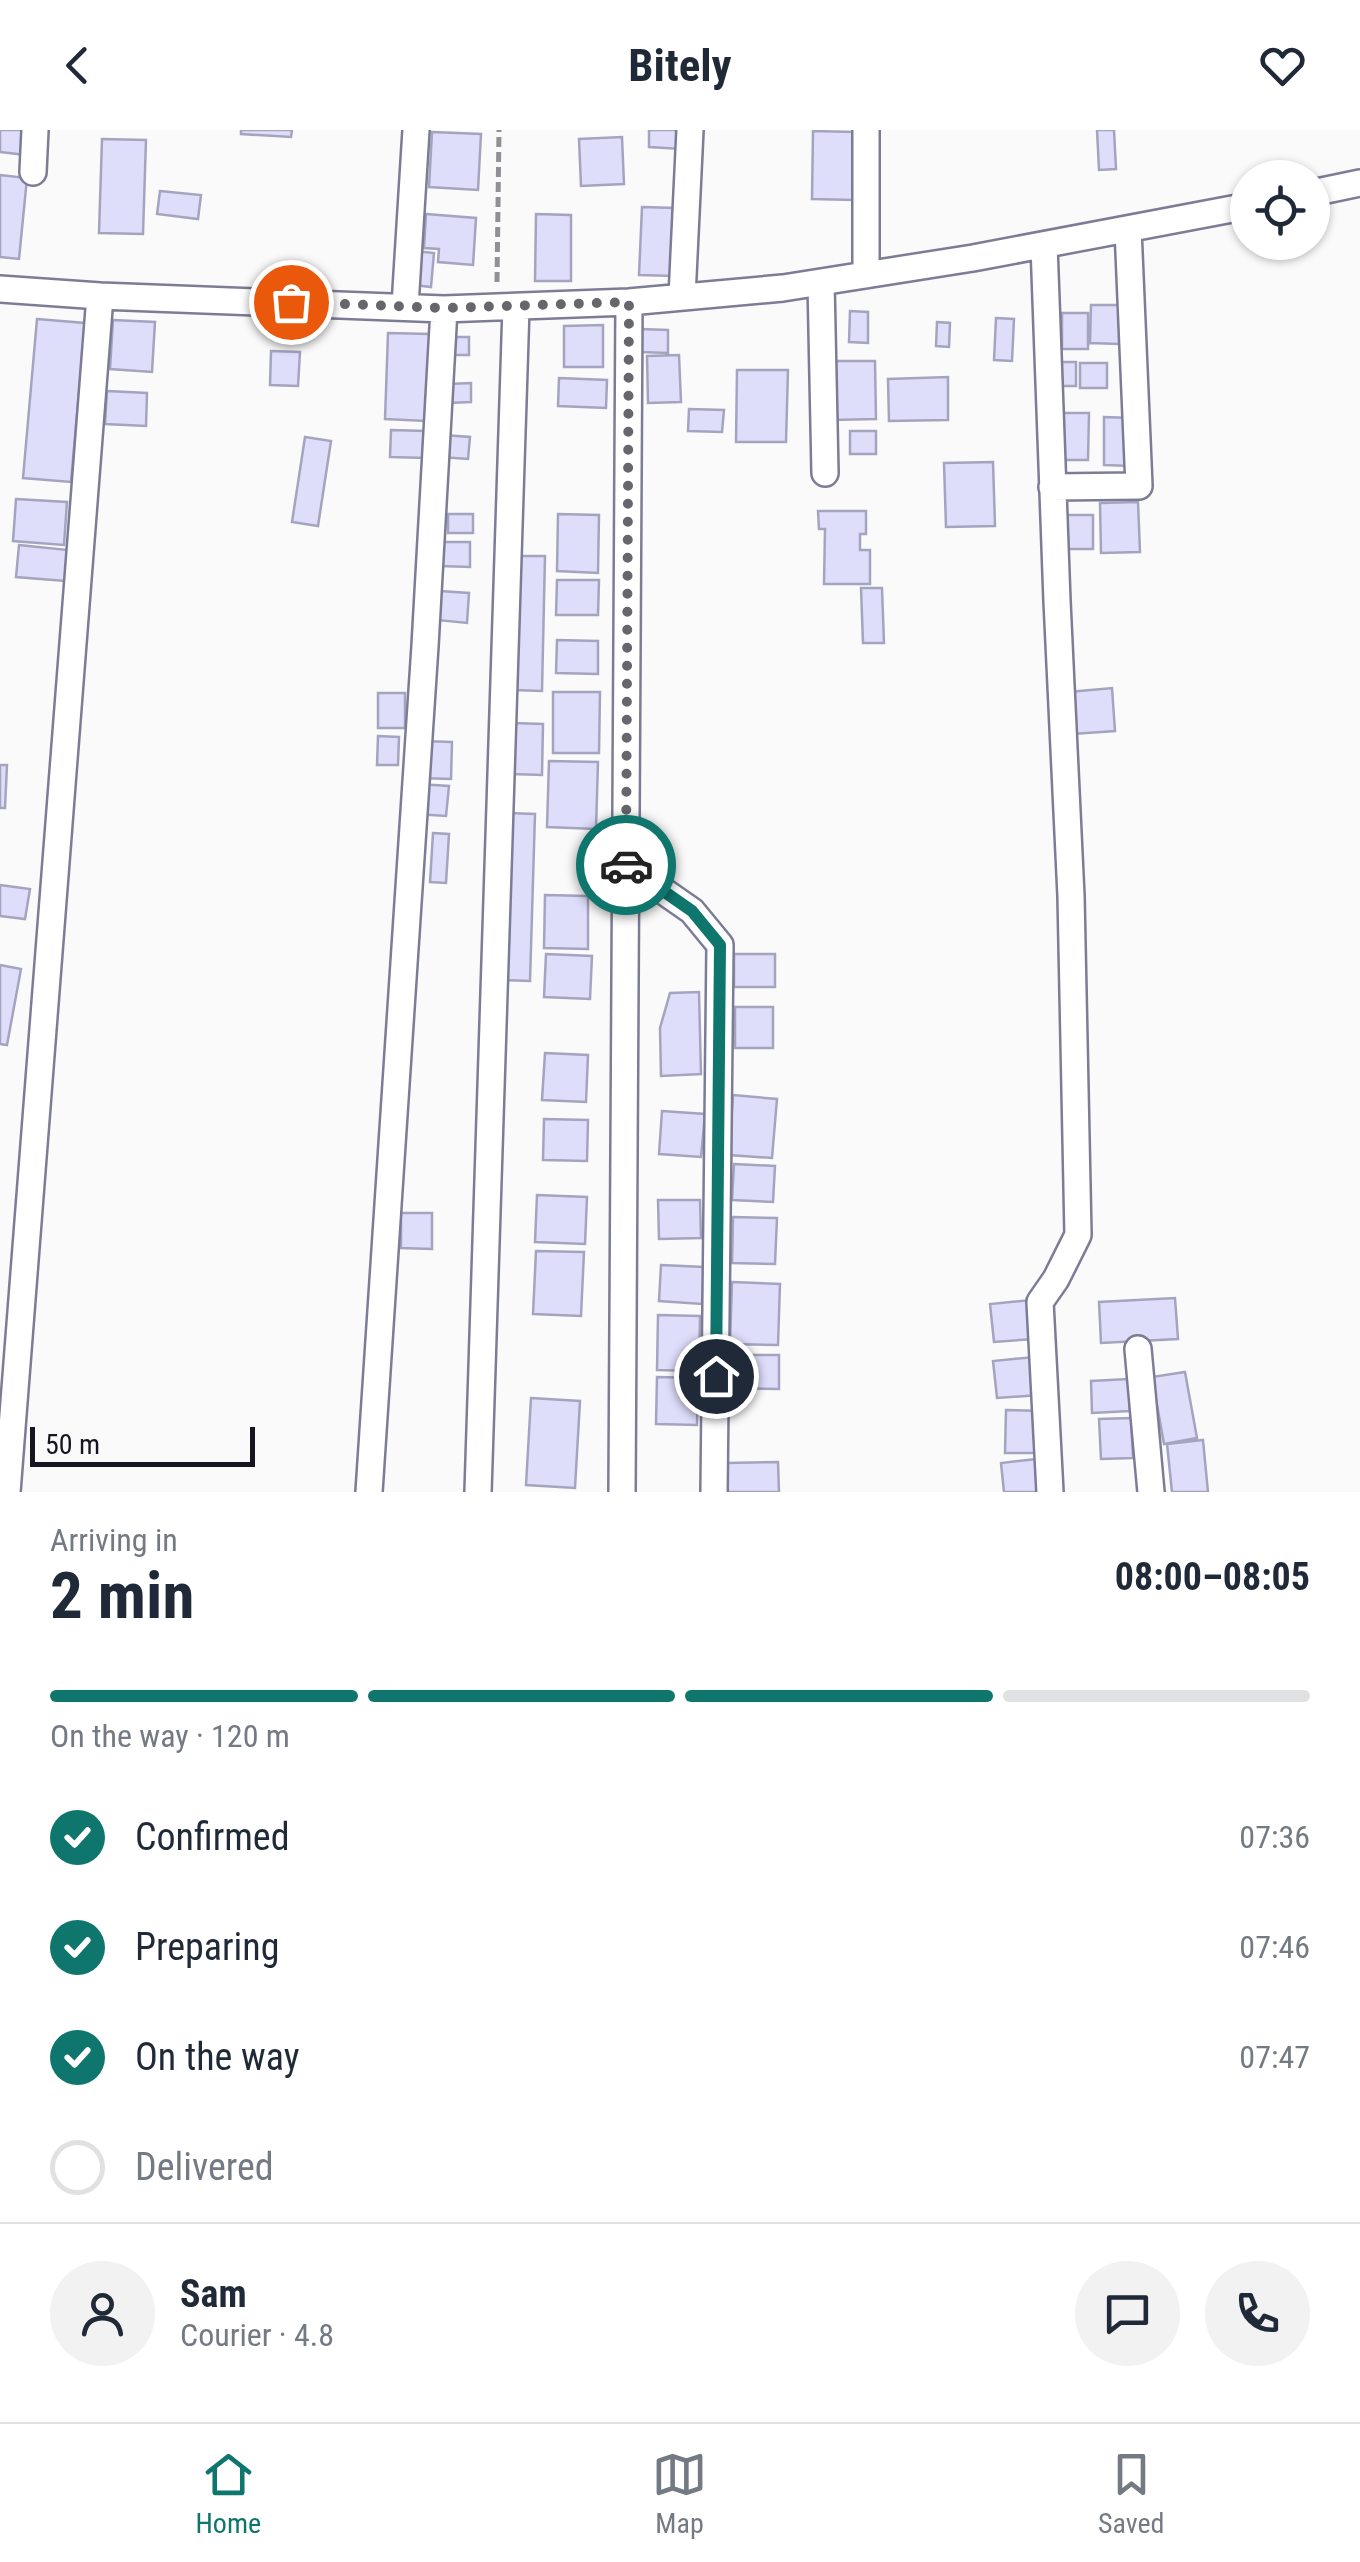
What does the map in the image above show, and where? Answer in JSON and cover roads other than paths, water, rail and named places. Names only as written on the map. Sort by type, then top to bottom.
[{"type":"street","points":[[32,172],[35,130]]},
{"type":"street","points":[[406,306],[416,130]]},
{"type":"street","points":[[682,297],[690,130]]},
{"type":"street","points":[[866,130],[866,275]]},
{"type":"street","points":[[1330,189],[1360,183]]},
{"type":"street","points":[[0,289],[444,308],[629,302],[821,282],[1230,209]]},
{"type":"street","points":[[1052,487],[1139,486],[1128,229]]},
{"type":"street","points":[[1044,245],[1071,896],[1078,1235],[1040,1302],[1050,1492]]},
{"type":"street","points":[[821,282],[826,472]]},
{"type":"street","points":[[7,1492],[100,296]]},
{"type":"street","points":[[622,1492],[629,302]]},
{"type":"street","points":[[478,1492],[506,307]]},
{"type":"street","points":[[369,1492],[444,308]]},
{"type":"street","points":[[626,865],[692,911],[720,945],[714,1492]]},
{"type":"street","points":[[1138,1349],[1151,1492]]}]
